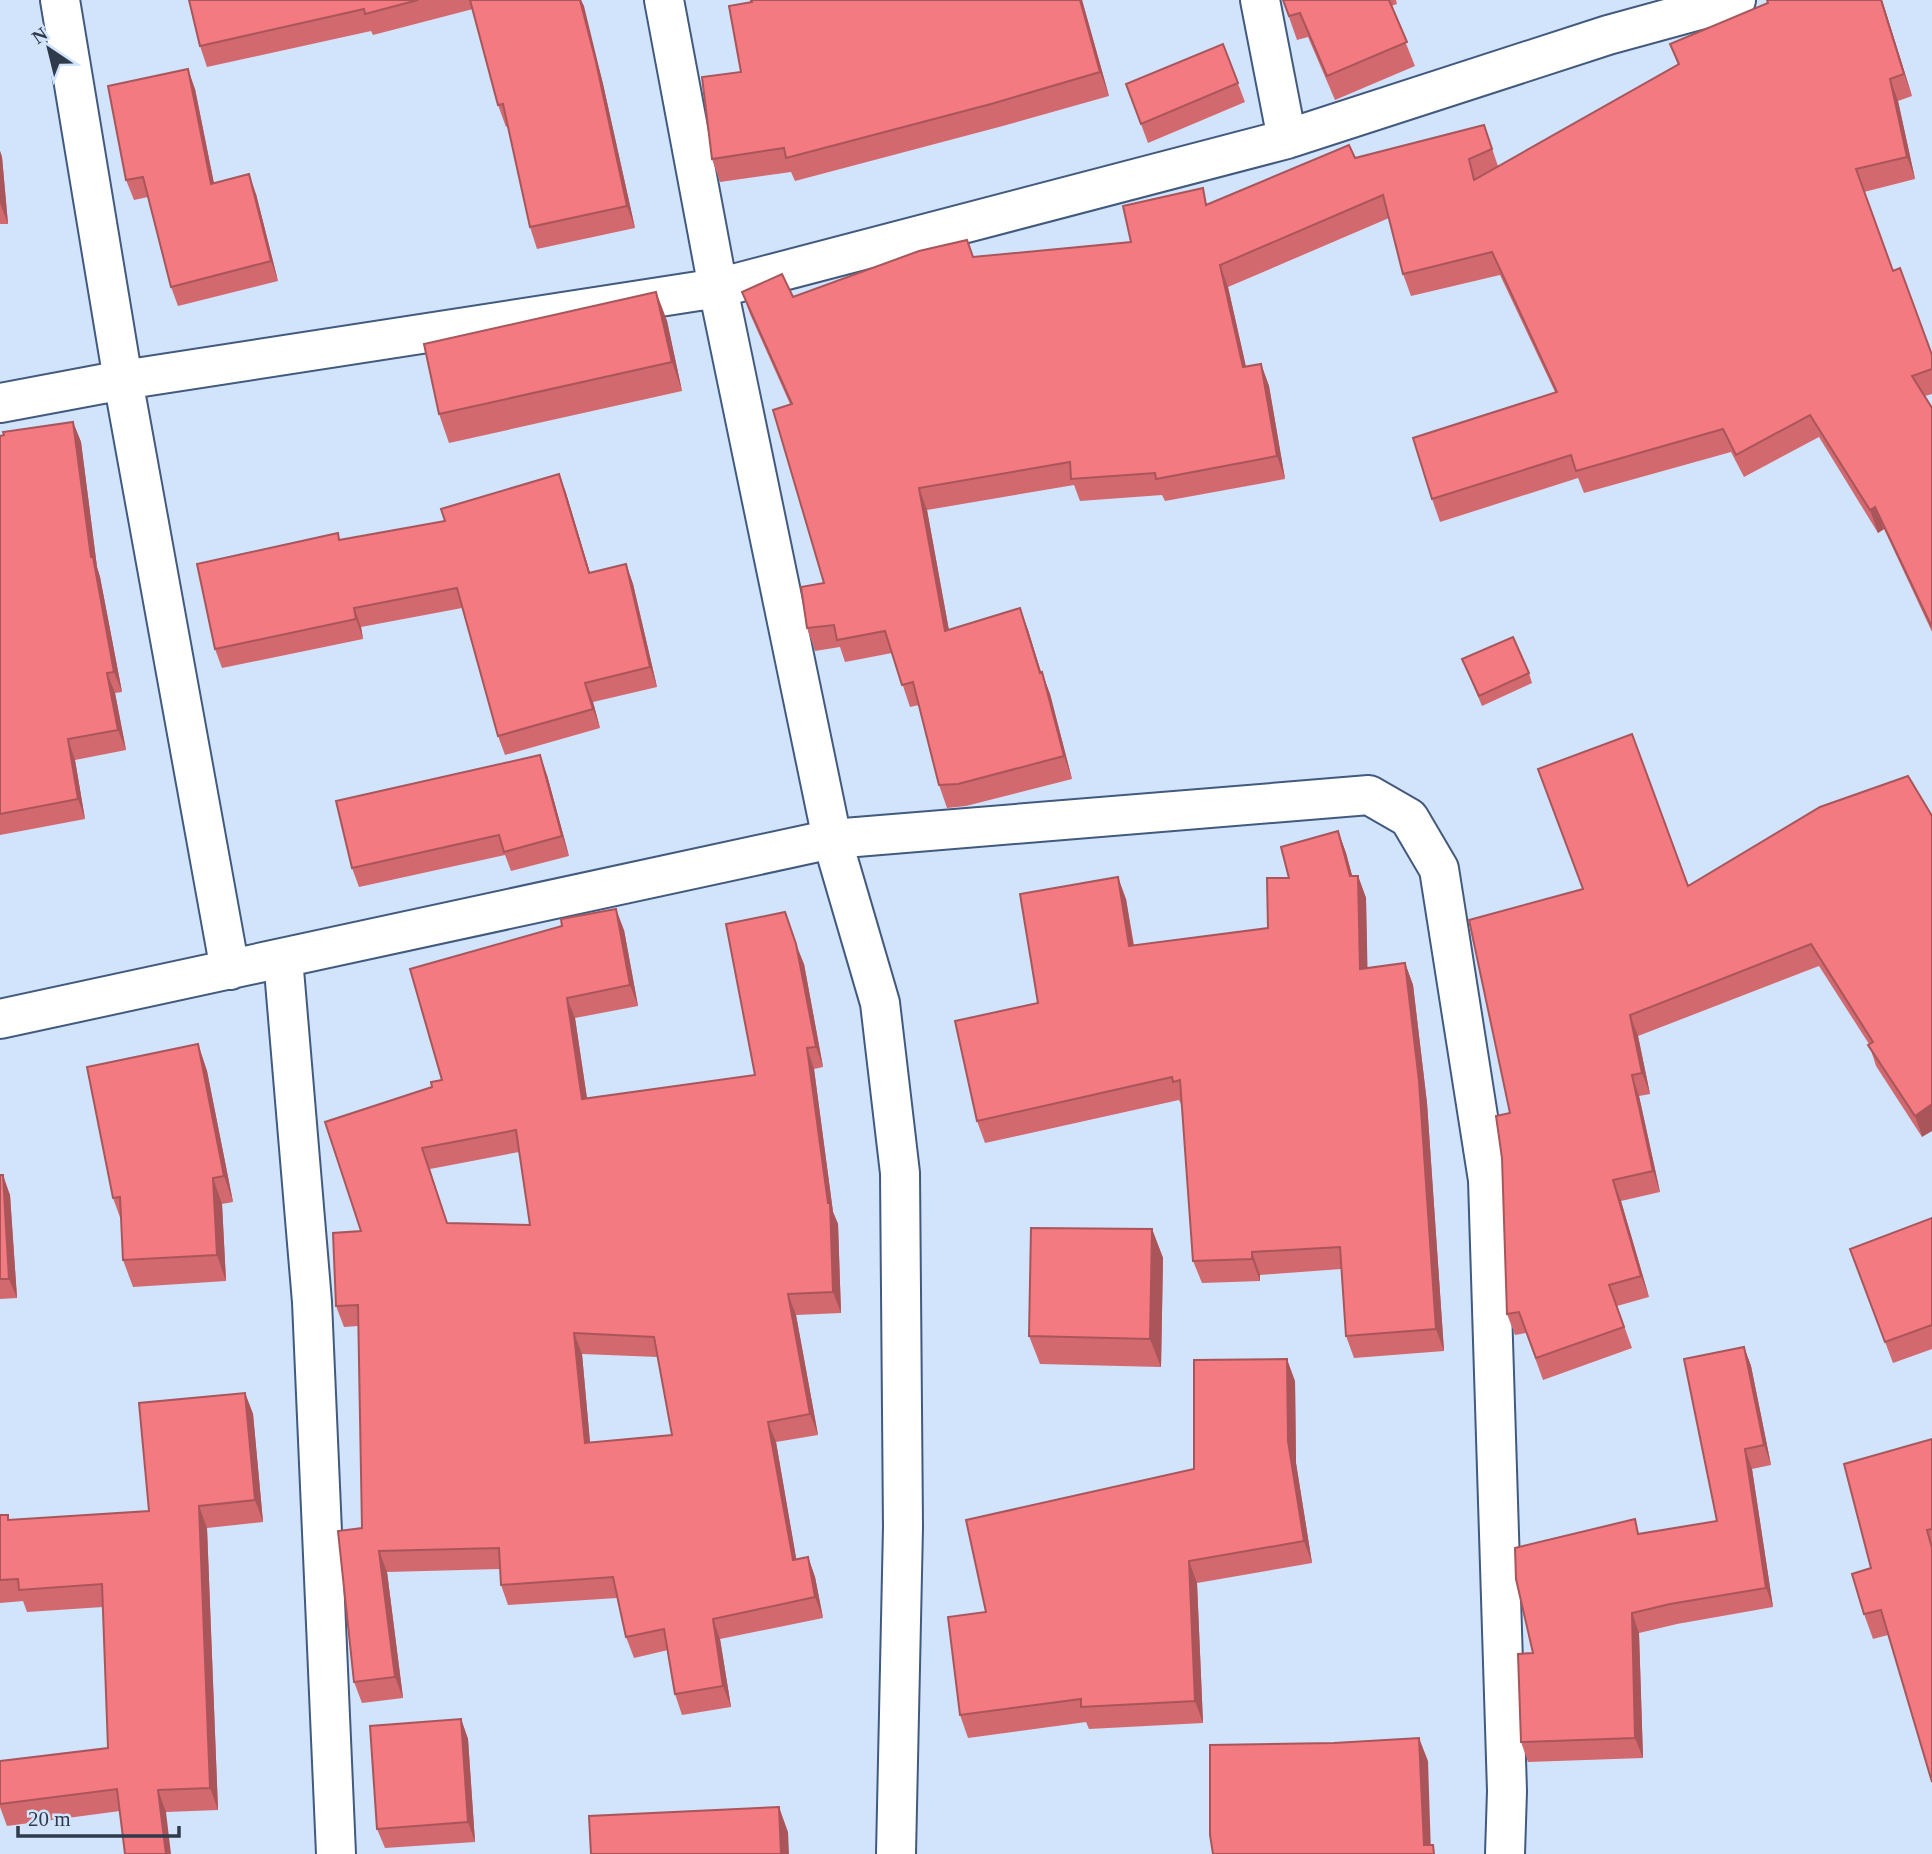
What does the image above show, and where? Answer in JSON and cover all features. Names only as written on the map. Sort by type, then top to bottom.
[{"type":"street","points":[[60,0],[122,380],[230,970]]},
{"type":"street","points":[[664,0],[718,288],[832,839],[880,1003],[900,1173],[903,1527],[896,1854]]},
{"type":"street","points":[[1260,0],[1287,139]]},
{"type":"street","points":[[0,403],[122,380],[718,288],[1287,139],[1608,35],[1736,0]]},
{"type":"street","points":[[0,1019],[832,839],[1369,795],[1409,818],[1438,869],[1488,1180],[1507,1791],[1505,1854]]},
{"type":"street","points":[[283,958],[312,1302],[336,1854]]},
{"type":"building","points":[[189,0],[418,0],[365,14],[364,9],[200,46]]},
{"type":"building","points":[[470,0],[580,0],[627,206],[530,227],[503,104],[498,105]]},
{"type":"building","points":[[751,0],[1080,0],[1100,72],[786,158],[784,148],[712,159],[702,77],[741,72],[729,6],[752,2]]},
{"type":"building","points":[[1283,0],[1389,0],[1407,42],[1327,76],[1300,13],[1289,16]]},
{"type":"building","points":[[1767,0],[1881,0],[1904,74],[1890,79],[1907,157],[1856,169],[1893,271],[1900,268],[1932,355],[1932,369],[1912,376],[1932,408],[1932,627],[1875,507],[1870,510],[1810,415],[1736,455],[1723,429],[1576,471],[1571,455],[1432,499],[1413,438],[1557,392],[1492,252],[1403,274],[1383,195],[1220,265],[1243,367],[1261,364],[1277,456],[1156,479],[1155,473],[1071,479],[1070,462],[919,488],[945,631],[1020,608],[1040,673],[1042,672],[1064,756],[958,784],[939,785],[913,682],[902,685],[885,631],[837,640],[834,625],[807,628],[801,587],[824,583],[773,410],[792,404],[742,292],[782,274],[793,297],[919,251],[967,240],[973,257],[1131,242],[1123,206],[1203,188],[1206,205],[1349,145],[1355,158],[1484,125],[1492,149],[1469,159],[1474,180],[1679,64],[1670,44],[1768,3]]},
{"type":"building","points":[[1223,44],[1238,83],[1141,124],[1126,84]]},
{"type":"building","points":[[188,69],[211,184],[249,174],[271,261],[171,287],[143,177],[126,180],[108,86]]},
{"type":"building","points":[[656,292],[672,362],[439,414],[424,344]]},
{"type":"building","points":[[73,422],[91,557],[114,672],[107,673],[118,730],[68,739],[78,799],[0,814],[0,436],[4,435],[3,432]]},
{"type":"building","points":[[559,474],[589,573],[626,564],[650,667],[585,683],[593,709],[498,736],[457,588],[354,608],[356,619],[215,649],[197,564],[338,533],[339,540],[445,521],[441,509]]},
{"type":"building","points":[[1513,637],[1529,673],[1479,696],[1462,659]]},
{"type":"building","points":[[1632,734],[1688,886],[1820,807],[1908,776],[1932,816],[1932,1104],[1915,1116],[1868,1045],[1873,1042],[1811,944],[1630,1015],[1642,1073],[1632,1075],[1653,1171],[1613,1180],[1641,1276],[1609,1285],[1624,1327],[1536,1358],[1519,1312],[1507,1314],[1502,1158],[1496,1116],[1510,1113],[1469,920],[1583,889],[1538,769]]},
{"type":"building","points":[[540,755],[562,836],[504,852],[499,835],[352,868],[336,801]]},
{"type":"building","points":[[1338,831],[1350,876],[1358,876],[1360,969],[1405,963],[1419,1081],[1436,1329],[1346,1336],[1340,1247],[1252,1252],[1252,1259],[1193,1261],[1180,1080],[1173,1082],[1172,1077],[977,1121],[955,1021],[1038,1003],[1020,894],[1118,877],[1129,946],[1268,928],[1267,878],[1289,878],[1281,847]]},
{"type":"building","points":[[616,909],[630,985],[567,998],[582,1099],[755,1075],[726,924],[785,912],[796,944],[816,1047],[807,1048],[830,1203],[833,1292],[788,1294],[810,1414],[768,1422],[793,1560],[808,1557],[815,1597],[713,1619],[723,1686],[675,1694],[664,1629],[626,1637],[613,1577],[501,1585],[499,1548],[379,1551],[395,1677],[354,1682],[338,1531],[362,1528],[358,1305],[336,1306],[333,1233],[361,1231],[325,1122],[432,1087],[431,1082],[442,1080],[410,969],[562,926],[561,919]],"holes":[[[516,1130],[530,1225],[447,1223],[422,1148]],[[574,1333],[654,1337],[672,1435],[585,1443]]]},
{"type":"building","points":[[198,1044],[224,1176],[213,1178],[217,1255],[123,1260],[120,1197],[113,1198],[87,1067]]},
{"type":"building","points":[[0,1175],[3,1175],[9,1279],[0,1279]]},
{"type":"building","points":[[1932,1218],[1932,1325],[1885,1342],[1850,1249]]},
{"type":"building","points":[[1031,1228],[1152,1229],[1150,1339],[1029,1336]]},
{"type":"building","points":[[1744,1347],[1764,1445],[1745,1449],[1766,1588],[1632,1613],[1635,1738],[1521,1742],[1518,1654],[1533,1653],[1516,1579],[1515,1548],[1635,1519],[1638,1534],[1717,1521],[1684,1359]]},
{"type":"building","points":[[1287,1359],[1288,1441],[1304,1541],[1189,1561],[1195,1701],[1081,1707],[1081,1699],[960,1715],[948,1617],[986,1612],[966,1520],[1194,1469],[1194,1360]]},
{"type":"building","points":[[245,1393],[255,1500],[199,1506],[210,1788],[158,1790],[166,1854],[125,1854],[117,1789],[0,1804],[0,1761],[108,1748],[102,1584],[19,1590],[18,1579],[0,1580],[0,1515],[8,1515],[8,1520],[149,1511],[139,1403]]},
{"type":"building","points":[[1932,1439],[1932,1529],[1927,1530],[1932,1548],[1932,1782],[1881,1610],[1864,1614],[1852,1574],[1871,1568],[1844,1464]]},
{"type":"building","points":[[461,1719],[468,1822],[377,1829],[370,1726]]},
{"type":"building","points":[[1419,1738],[1424,1845],[1433,1845],[1434,1854],[1213,1854],[1210,1835],[1210,1745],[1334,1743]]},
{"type":"building","points":[[779,1807],[781,1854],[591,1854],[589,1816]]}]
